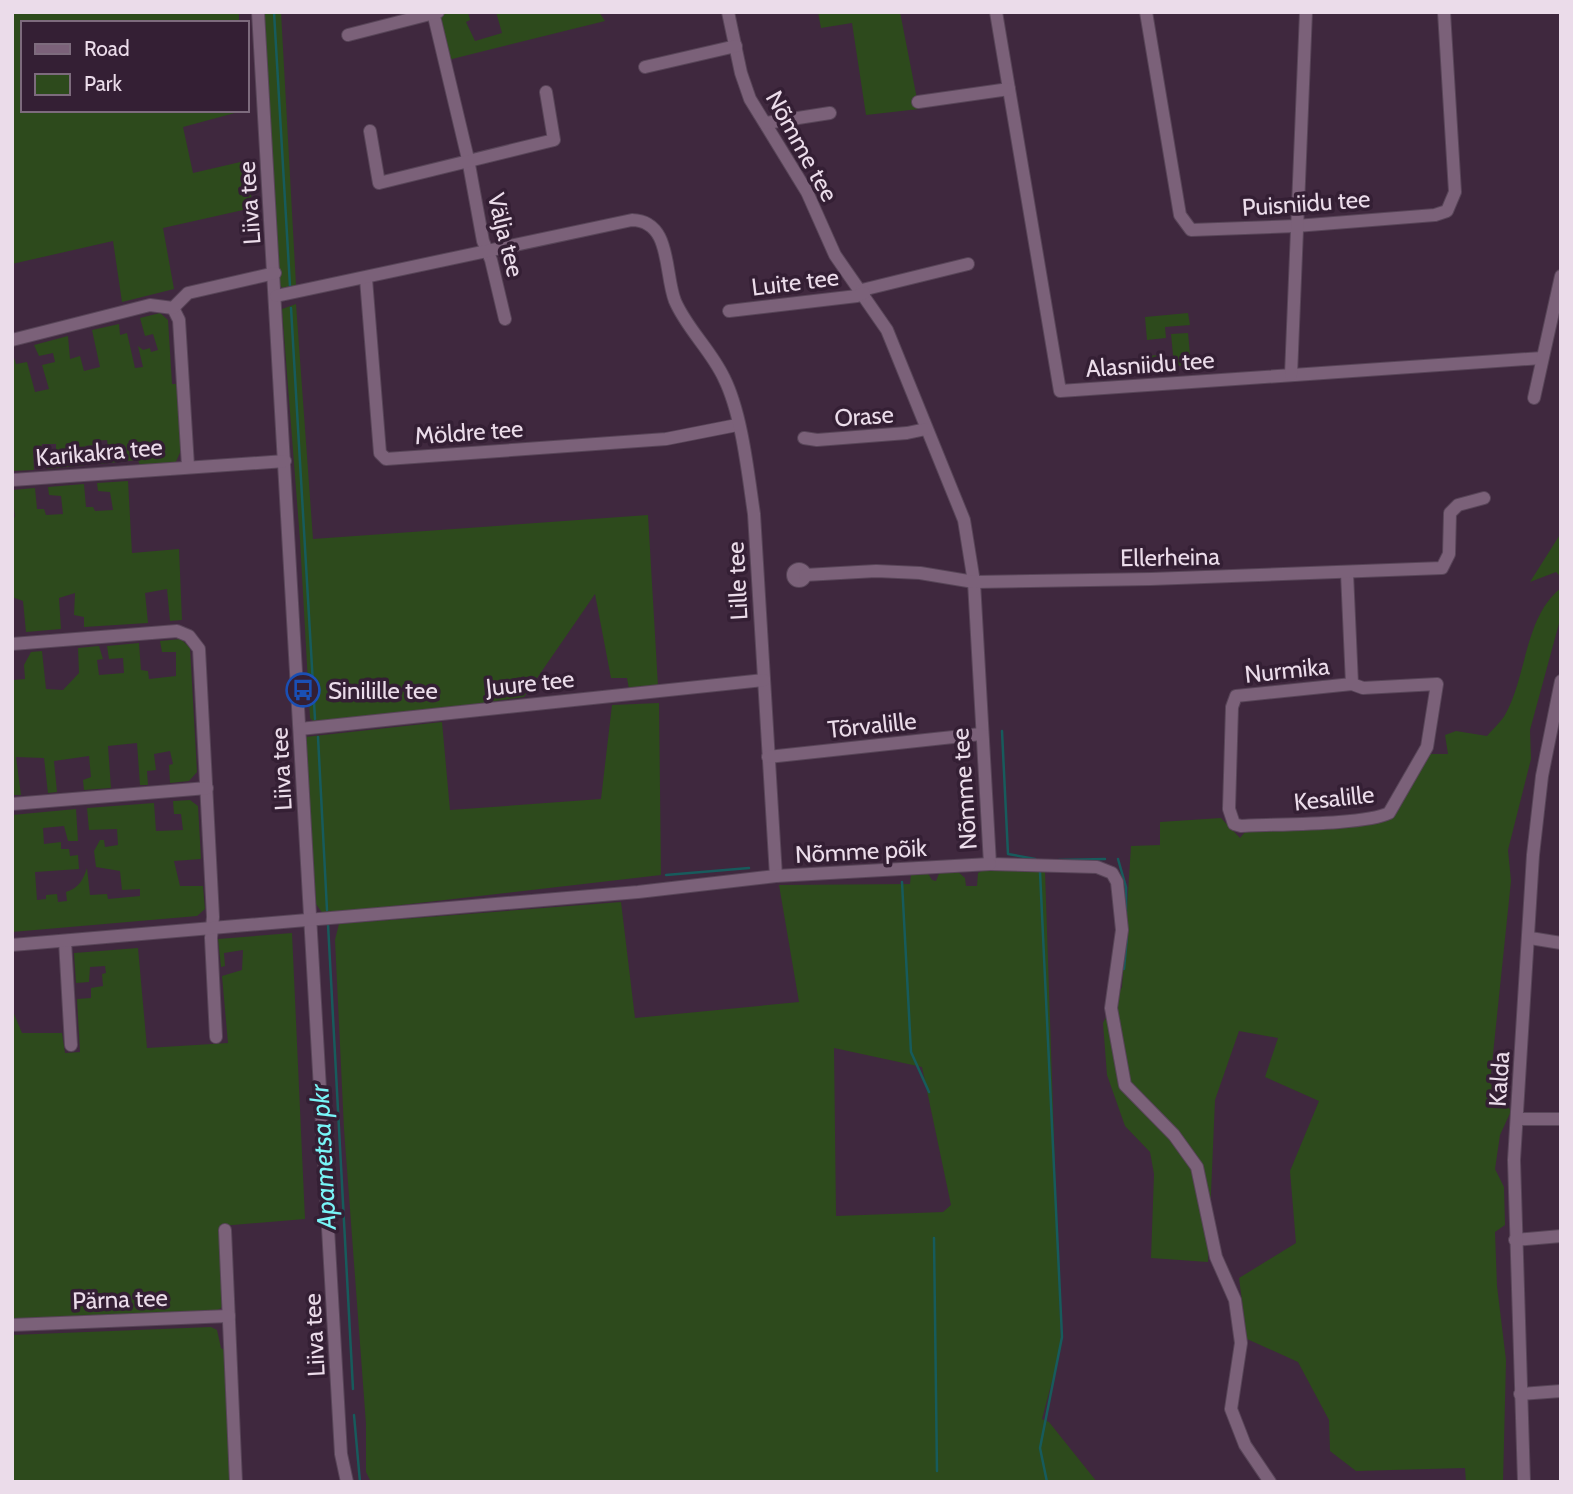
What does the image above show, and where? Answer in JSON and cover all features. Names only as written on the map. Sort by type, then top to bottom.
[{"type":"street","name":"Liiva tee","points":[[258,12],[341,1454],[347,1482]]},
{"type":"street","name":"Nõmme tee","points":[[728,12],[750,99],[807,192],[835,255],[863,291],[887,330],[964,520],[974,583],[990,864],[1097,867],[1107,870],[1117,882],[1122,930],[1111,1008],[1125,1085],[1174,1135],[1197,1167],[1216,1257],[1235,1300],[1241,1343],[1231,1409],[1245,1445],[1270,1482]]},
{"type":"street","name":"Alasniidu tee","points":[[996,12],[1060,391],[1542,358]]},
{"type":"street","name":"Puisniidu tee","points":[[1146,12],[1180,215],[1184,226],[1191,230],[1296,226],[1436,215],[1447,211],[1455,192],[1444,12]]},
{"type":"street","points":[[1291,375],[1306,12]]},
{"type":"street","name":"Välja tee","points":[[348,35],[435,13],[505,319]]},
{"type":"street","points":[[645,67],[736,46]]},
{"type":"street","points":[[918,102],[1009,89]]},
{"type":"street","points":[[370,131],[379,183],[554,139],[546,92]]},
{"type":"street","points":[[766,122],[830,113]]},
{"type":"street","name":"Lille tee","points":[[276,296],[366,279],[632,220],[649,223],[662,238],[667,273],[677,304],[725,379],[754,514],[776,876]]},
{"type":"street","points":[[863,291],[968,264]]},
{"type":"street","points":[[12,340],[150,305],[173,308],[188,293],[275,273]]},
{"type":"street","points":[[1534,398],[1561,276]]},
{"type":"street","name":"Möldre tee","points":[[366,279],[380,453],[386,459],[666,439],[737,425]]},
{"type":"street","name":"Luite tee","points":[[729,311],[857,296],[863,291]]},
{"type":"street","name":"Karikakra tee","points":[[173,308],[179,320],[188,466]]},
{"type":"street","name":"Orase","points":[[804,438],[817,440],[926,429]]},
{"type":"street","name":"Karikakra tee","points":[[12,480],[285,461]]},
{"type":"street","name":"Ellerheina","points":[[805,575],[876,571],[920,573],[974,583],[1442,568],[1449,554],[1450,513],[1458,505],[1484,498]]},
{"type":"street","name":"Nurmika","points":[[1230,817],[1233,707],[1236,696],[1352,684],[1347,573]]},
{"type":"street","points":[[12,644],[177,631],[189,636],[199,649],[216,1037]]},
{"type":"street","name":"Juure tee","points":[[300,729],[764,680]]},
{"type":"street","name":"Kalda","points":[[1524,1482],[1514,1160],[1530,938],[1533,855],[1542,776],[1561,681]]},
{"type":"street","name":"Kesalille","points":[[1230,817],[1234,824],[1241,826],[1377,817],[1388,813],[1427,747],[1437,684],[1363,688],[1352,684]]},
{"type":"street","name":"Tõrvalille","points":[[768,757],[981,734]]},
{"type":"street","points":[[12,804],[207,788]]},
{"type":"street","name":"Nõmme põik","points":[[776,876],[990,864]]},
{"type":"street","points":[[12,945],[776,876]]},
{"type":"street","points":[[1530,938],[1561,943]]},
{"type":"street","points":[[65,942],[71,1045]]},
{"type":"street","points":[[1518,1119],[1561,1119]]},
{"type":"street","points":[[225,1230],[236,1482]]},
{"type":"street","points":[[1515,1240],[1561,1236]]},
{"type":"street","name":"Pärna tee","points":[[12,1325],[229,1316]]},
{"type":"street","points":[[1520,1394],[1561,1391]]},
{"type":"green space","points":[[12,12],[239,12],[239,21],[21,21],[21,112],[239,112],[183,127],[193,173],[249,160],[252,208],[163,228],[174,289],[122,302],[113,241],[12,264]]},
{"type":"green space","points":[[264,12],[281,12],[296,285],[294,289],[285,291],[280,285]]},
{"type":"green space","points":[[468,12],[470,20],[466,22],[475,41],[502,33],[496,12],[599,12],[605,21],[448,60],[439,15]]},
{"type":"green space","points":[[818,12],[900,12],[919,109],[866,115],[852,23],[821,28]]},
{"type":"green space","points":[[296,304],[313,539],[648,515],[658,686],[629,689],[627,678],[611,678],[595,594],[524,697],[314,722],[310,718],[300,540],[282,309]]},
{"type":"green space","points":[[160,313],[168,320],[172,384],[178,384],[182,448],[175,464],[140,466],[138,460],[99,464],[99,454],[109,453],[107,440],[94,441],[94,445],[85,446],[86,465],[47,469],[46,458],[56,457],[56,444],[42,444],[41,449],[33,449],[34,470],[12,471],[12,351],[16,364],[27,362],[35,392],[49,389],[42,365],[55,362],[53,353],[39,356],[34,345],[68,336],[70,359],[80,356],[84,371],[100,367],[92,330],[119,324],[120,335],[127,333],[135,368],[143,367],[138,346],[143,350],[150,348],[151,352],[158,350],[153,334],[145,336],[140,318]]},
{"type":"green space","points":[[1188,313],[1190,325],[1165,327],[1166,338],[1147,340],[1145,317]]},
{"type":"green space","points":[[1188,333],[1191,365],[1174,366],[1171,334]]},
{"type":"green space","points":[[1164,355],[1164,370],[1139,371],[1139,356]]},
{"type":"green space","points":[[128,481],[132,553],[179,549],[182,620],[170,621],[167,589],[145,593],[148,623],[84,627],[84,617],[74,615],[75,593],[59,598],[61,629],[26,632],[23,601],[12,597],[12,518],[15,517],[12,490],[35,488],[37,509],[44,509],[46,515],[63,514],[61,496],[49,495],[48,487],[84,484],[86,507],[93,507],[95,511],[113,510],[110,492],[98,491],[97,483]]},
{"type":"green space","points":[[1561,533],[1561,577],[1556,572],[1530,582]]},
{"type":"green space","points":[[1561,588],[1561,616],[1530,730],[1531,759],[1508,850],[1511,881],[1490,1083],[1511,1111],[1500,1135],[1495,1169],[1504,1187],[1505,1225],[1495,1232],[1497,1286],[1506,1360],[1503,1482],[1466,1482],[1465,1468],[1356,1471],[1330,1451],[1329,1420],[1298,1362],[1247,1339],[1239,1278],[1296,1243],[1290,1171],[1319,1101],[1265,1077],[1278,1038],[1239,1031],[1215,1100],[1208,1262],[1151,1258],[1154,1174],[1150,1152],[1125,1126],[1107,1075],[1103,1023],[1122,987],[1131,846],[1160,845],[1160,822],[1221,818],[1240,838],[1245,832],[1388,820],[1429,754],[1448,754],[1445,735],[1456,731],[1487,736],[1503,718],[1512,700],[1540,615],[1549,600]]},
{"type":"green space","points":[[181,639],[190,648],[197,772],[189,781],[170,783],[169,765],[173,764],[170,751],[154,754],[156,770],[147,771],[148,785],[140,785],[137,743],[108,746],[111,788],[84,790],[83,780],[91,777],[89,756],[54,761],[57,792],[48,793],[44,758],[16,757],[21,795],[12,795],[13,680],[25,679],[24,665],[31,652],[42,651],[46,689],[63,690],[79,673],[78,648],[99,646],[103,659],[97,660],[99,675],[124,673],[123,658],[109,659],[107,646],[139,643],[141,670],[148,671],[149,679],[176,676],[176,652],[162,652],[160,641]]},
{"type":"green space","points":[[659,703],[661,875],[323,914],[316,904],[305,737],[442,722],[450,810],[601,799],[612,705]]},
{"type":"green space","points":[[190,800],[198,806],[201,859],[174,861],[180,886],[203,886],[205,909],[197,916],[12,932],[12,815],[76,809],[78,841],[68,841],[64,826],[43,828],[44,844],[61,842],[61,849],[69,849],[70,856],[78,855],[79,869],[35,872],[37,900],[46,899],[46,895],[57,894],[58,902],[67,901],[66,892],[80,883],[87,868],[90,895],[107,894],[108,899],[140,896],[140,889],[122,890],[120,871],[96,867],[94,851],[100,840],[104,840],[105,847],[118,845],[117,829],[89,830],[87,808],[154,803],[156,831],[183,830],[181,814],[174,814],[173,801]]},
{"type":"green space","points":[[985,869],[1045,871],[1061,1347],[1042,1419],[1049,1422],[1097,1482],[371,1482],[366,1472],[366,1424],[344,1129],[335,940],[339,924],[621,902],[635,1018],[799,1002],[779,885],[910,884],[911,874],[927,872],[932,880],[936,881],[940,871],[957,871],[965,878],[966,886],[977,886],[978,873]],"holes":[[[834,1048],[922,1067],[951,1205],[943,1212],[836,1216]]]},
{"type":"green space","points":[[292,933],[305,1219],[221,1226],[224,1298],[221,1308],[214,1312],[12,1320],[12,1009],[22,1033],[62,1033],[65,1053],[80,1052],[77,999],[91,998],[91,988],[103,986],[102,974],[106,973],[105,966],[90,967],[89,982],[76,983],[74,953],[138,948],[147,1048],[228,1043],[222,976],[242,970],[243,950],[224,953],[225,966],[221,967],[218,939]]},
{"type":"green space","points":[[211,1327],[217,1330],[221,1348],[226,1351],[231,1482],[12,1482],[12,1335]]},
{"type":"waterway","points":[[274,12],[290,286]]},
{"type":"waterway","points":[[291,308],[315,719]]},
{"type":"waterway","points":[[1002,731],[1008,854],[1035,859]]},
{"type":"waterway","points":[[318,737],[327,910]]},
{"type":"waterway","points":[[1059,860],[1105,859]]},
{"type":"waterway","points":[[1118,859],[1126,887],[1126,913]]},
{"type":"waterway","points":[[666,875],[749,868]]},
{"type":"waterway","points":[[1040,872],[1062,1337],[1040,1448],[1047,1482]]},
{"type":"waterway","points":[[902,882],[911,1052],[929,1092]]},
{"type":"waterway","name":"Apametsa pkr","points":[[328,924],[353,1389]]},
{"type":"waterway","points":[[1124,969],[1127,937]]},
{"type":"waterway","points":[[934,1238],[937,1471]]},
{"type":"waterway","name":"Apametsa pkr","points":[[354,1415],[360,1482]]},
{"type":"place","name":"Sinilille tee","points":[[303,690]]}]
